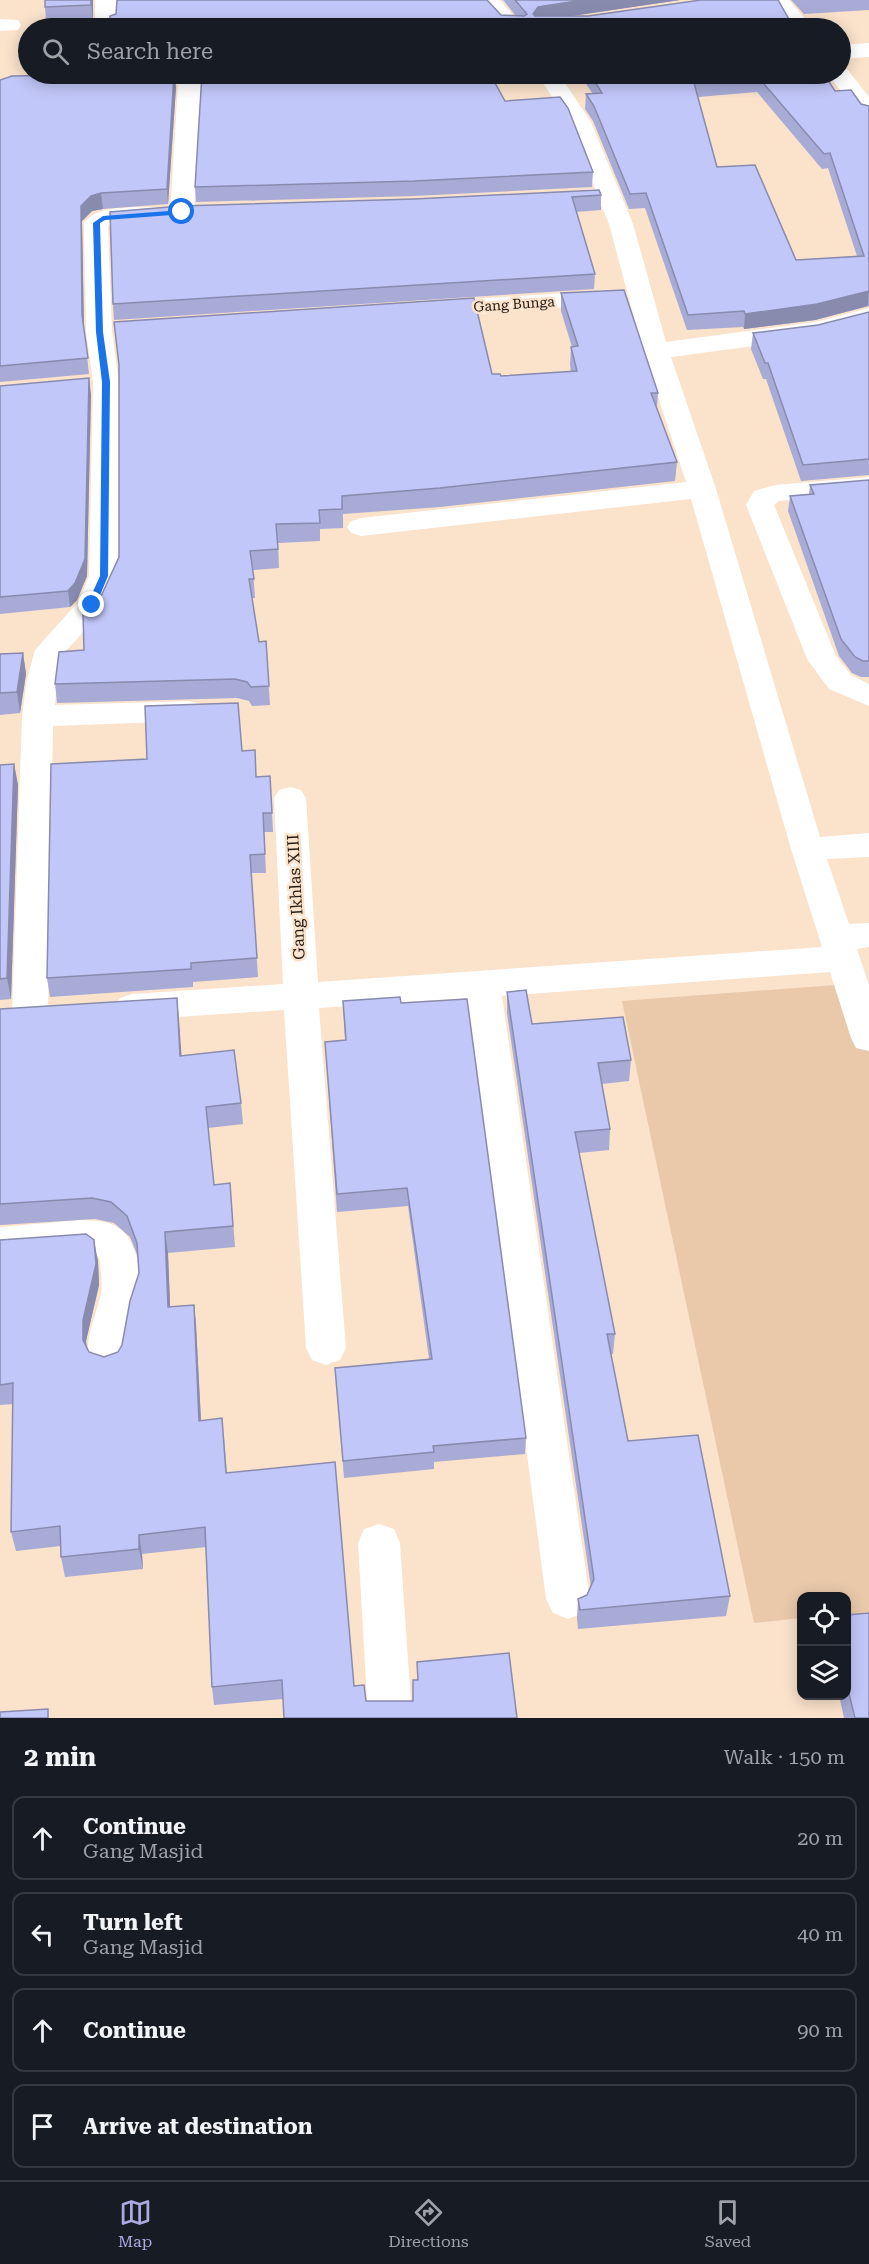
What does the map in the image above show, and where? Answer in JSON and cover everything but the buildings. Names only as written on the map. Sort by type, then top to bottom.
[{"type":"street","points":[[105,18],[106,0]]},
{"type":"street","points":[[488,0],[504,18]]},
{"type":"street","points":[[778,0],[793,18]]},
{"type":"street","points":[[851,51],[869,50]]},
{"type":"street","points":[[65,1011],[15,1014],[42,679],[50,650],[92,605],[104,576],[94,384],[111,331],[96,223],[103,218],[194,212],[190,84]]},
{"type":"street","points":[[555,84],[580,122],[621,224],[656,351],[702,489],[807,849],[849,943],[869,1038]]},
{"type":"street","points":[[847,84],[869,112]]},
{"type":"street","points":[[529,199],[609,195]]},
{"type":"street","name":"Gang Bunga","points":[[405,311],[640,296]]},
{"type":"street","points":[[656,351],[816,330],[869,316]]},
{"type":"street","points":[[869,484],[774,493],[764,497],[760,505],[822,659],[840,682],[869,696]]},
{"type":"street","points":[[361,527],[702,489]]},
{"type":"street","points":[[38,716],[214,710]]},
{"type":"street","name":"Gang Ikhlas XIII","points":[[290,798],[301,996],[326,1348]]},
{"type":"street","points":[[807,849],[869,845]]},
{"type":"street","points":[[101,1009],[483,984],[849,943]]},
{"type":"street","points":[[483,984],[568,1599]]},
{"type":"street","points":[[0,1243],[81,1236],[103,1237],[111,1244],[119,1259],[122,1291],[111,1323],[107,1358]]},
{"type":"street","points":[[379,1543],[390,1718]]},
{"type":"shaded area","points":[[849,984],[869,1049],[869,1612],[851,1614],[851,1592],[797,1592],[797,1618],[754,1623],[622,1001]]},
{"type":"route","points":[[92,605],[104,576],[106,382],[99,332],[96,223],[103,218],[182,212]]}]
